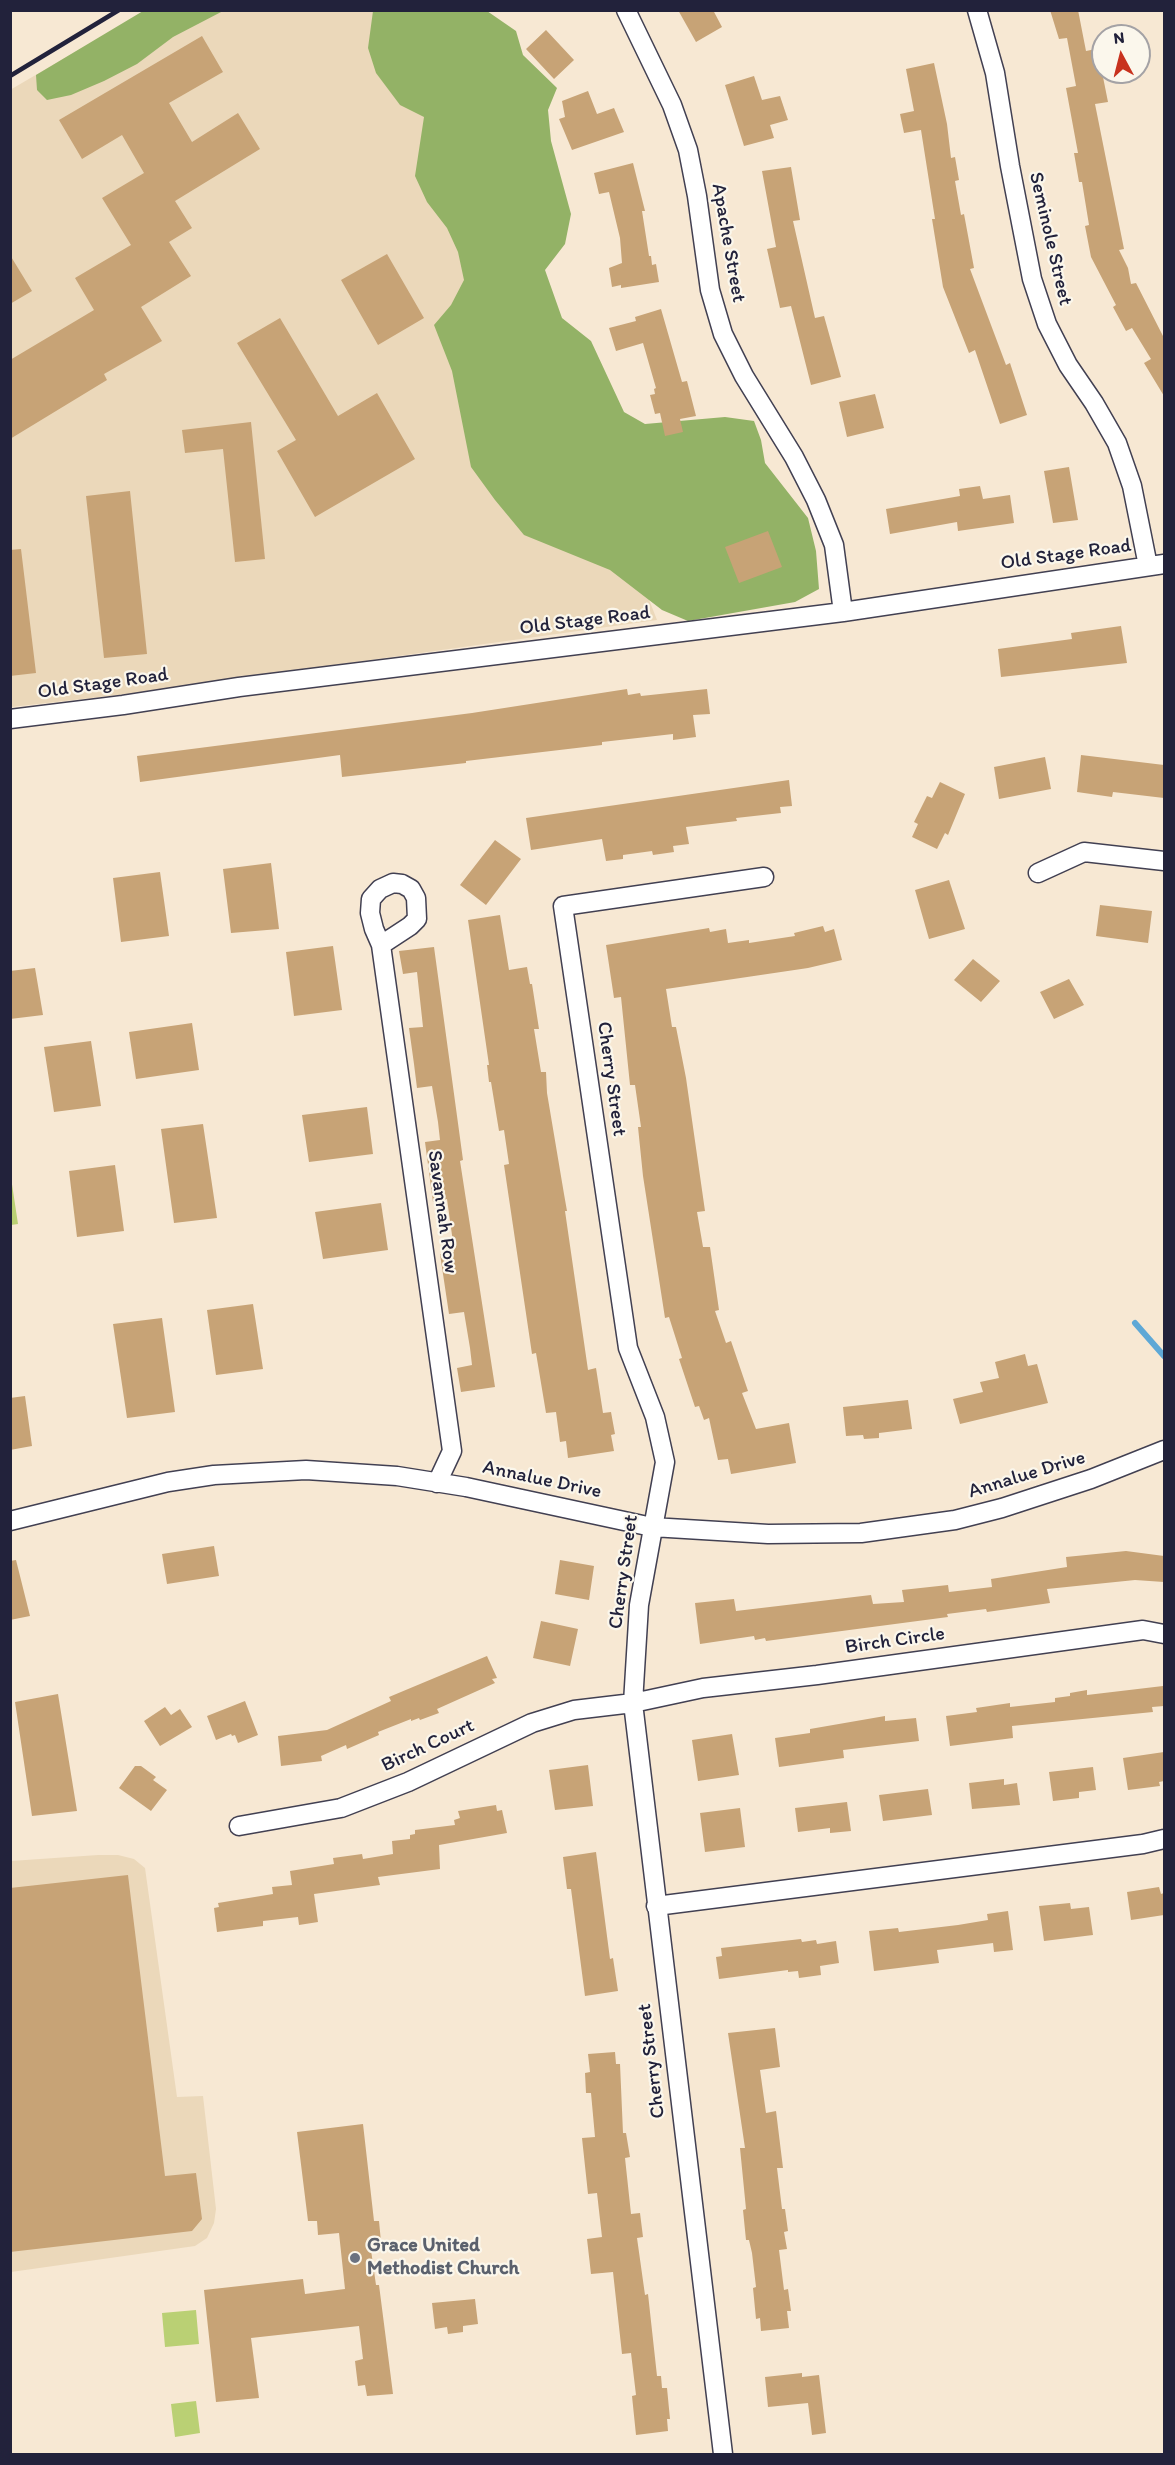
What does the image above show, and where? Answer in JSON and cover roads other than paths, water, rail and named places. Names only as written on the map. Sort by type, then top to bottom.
[{"type":"street","name":"Apache Street","points":[[626,10],[672,105],[688,150],[710,290],[723,334],[744,376],[794,457],[816,500],[834,545],[843,612]]},
{"type":"street","name":"Seminole Street","points":[[977,10],[996,73],[1010,166],[1032,279],[1047,324],[1068,365],[1094,403],[1117,443],[1156,565]]},
{"type":"street","name":"Old Stage Road","points":[[10,719],[262,684],[843,612],[1156,565]]},
{"type":"street","points":[[1038,873],[1084,852],[1164,861]]},
{"type":"street","name":"Cherry Street","points":[[723,2454],[633,1702],[639,1605],[665,1462],[656,1417],[628,1348],[563,906],[764,877]]},
{"type":"street","name":"Savannah Row","points":[[381,945],[452,1451],[437,1483]]},
{"type":"street","name":"Annalue Drive","points":[[10,1521],[168,1482],[214,1475],[306,1470],[398,1476],[652,1527],[768,1534],[861,1533],[955,1520],[1091,1479],[1164,1450]]},
{"type":"street","name":"Birch Circle","points":[[633,1702],[703,1688],[1143,1630],[1164,1634]]},
{"type":"street","name":"Birch Court","points":[[239,1826],[341,1808],[408,1782],[532,1723],[574,1710],[633,1702]]},
{"type":"street","points":[[656,1906],[1143,1844],[1164,1839]]},
{"type":"waterway","points":[[1135,1323],[1164,1356]]},
{"type":"railway","points":[[10,76],[119,10]]},
{"type":"place","name":"Grace United Methodist Church","points":[[355,2258]]}]
